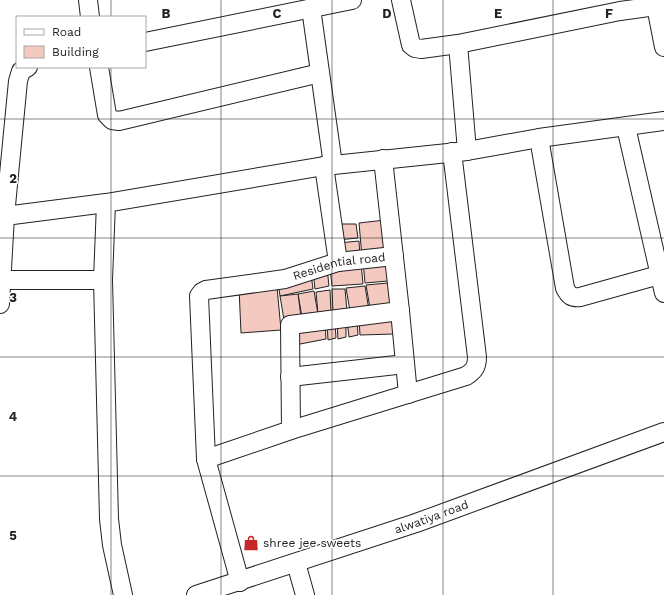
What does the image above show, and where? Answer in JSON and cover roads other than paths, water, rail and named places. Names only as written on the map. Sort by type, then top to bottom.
[{"type":"street","points":[[88,0],[90,16]]},
{"type":"street","points":[[146,42],[352,0]]},
{"type":"street","points":[[401,0],[409,38],[412,45],[415,48],[420,49],[458,44],[619,5],[660,5],[664,47]]},
{"type":"street","points":[[311,8],[320,73],[338,262]]},
{"type":"street","points":[[240,582],[206,459],[291,430],[466,376],[477,366],[459,152],[458,44]]},
{"type":"street","points":[[0,304],[0,280],[5,216],[18,81],[21,72],[27,68]]},
{"type":"street","points":[[99,68],[107,114],[112,120],[119,121],[320,73]]},
{"type":"street","points":[[5,216],[106,203],[328,165],[459,152],[539,138],[664,121]]},
{"type":"street","points":[[539,138],[565,288],[568,295],[573,298],[662,284],[626,126]]},
{"type":"street","points":[[383,159],[408,394]]},
{"type":"street","points":[[106,203],[103,280],[109,519],[112,545],[123,595]]},
{"type":"street","name":"Residential road","points":[[206,459],[199,296],[202,292],[206,290],[286,279],[338,262],[394,256]]},
{"type":"street","points":[[0,280],[103,280]]},
{"type":"street","points":[[291,430],[290,325],[400,311]]},
{"type":"street","points":[[290,377],[405,364]]},
{"type":"street","name":"alwatiya road","points":[[196,595],[240,582],[416,523],[664,432]]},
{"type":"street","points":[[296,563],[305,595]]},
{"type":"place","name":"shree jee sweets","points":[[251,543]]}]
